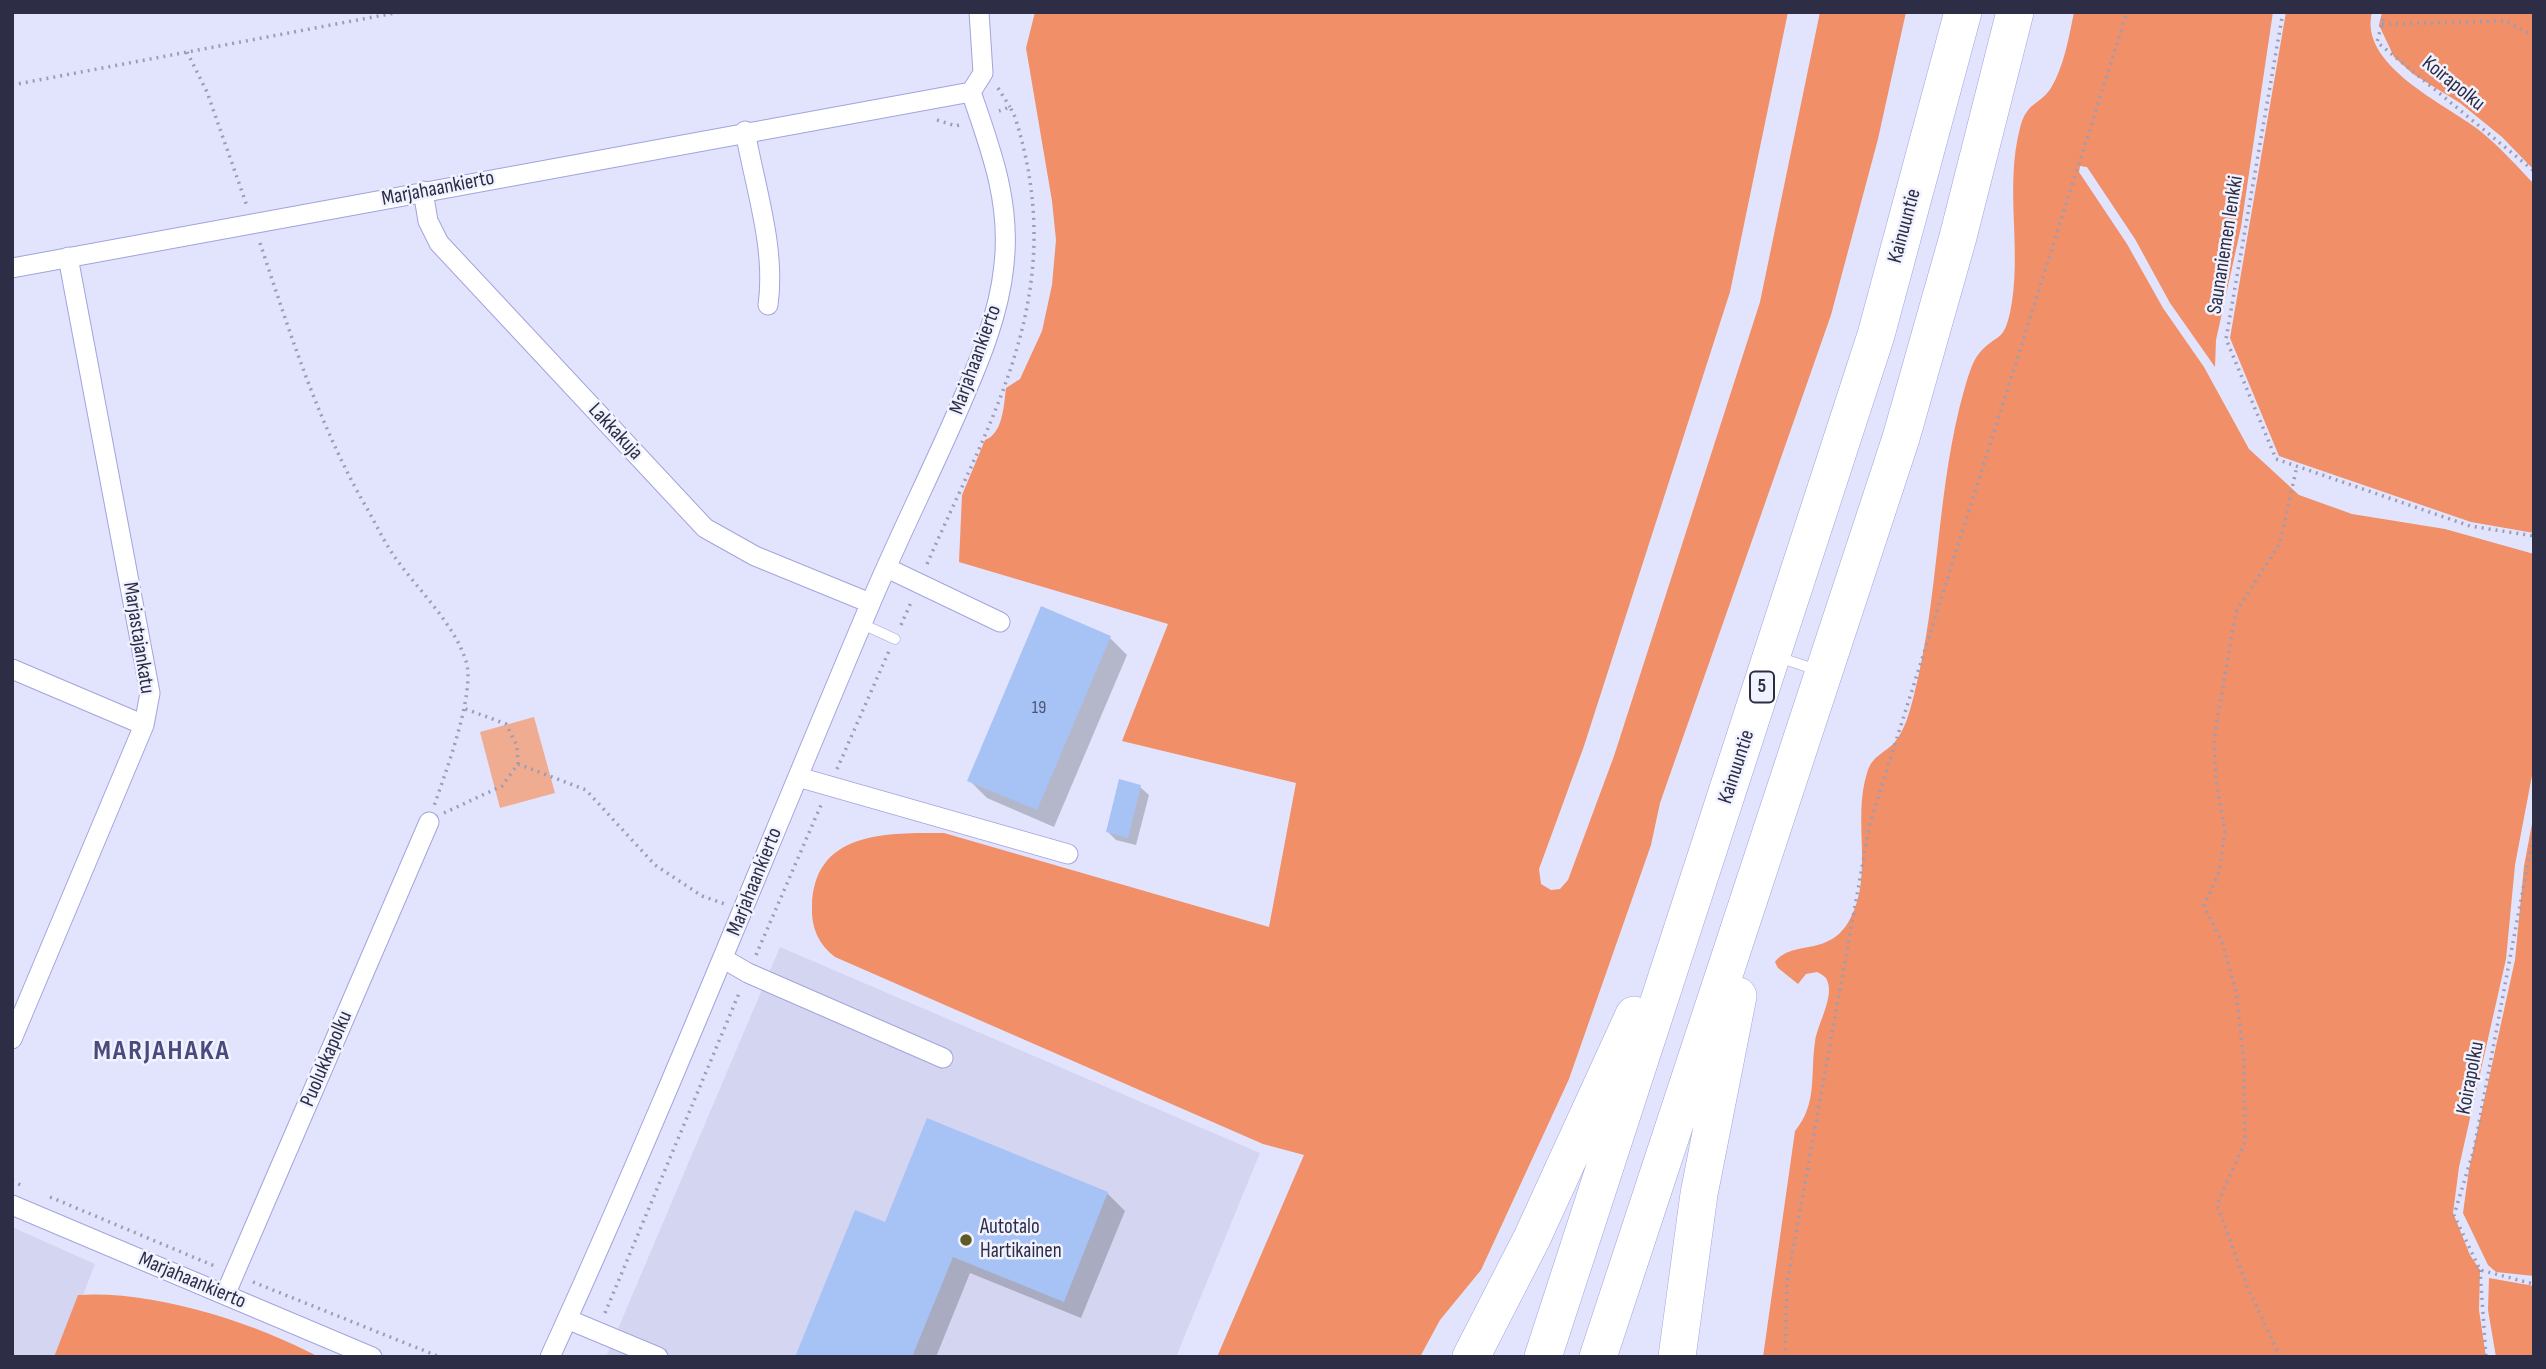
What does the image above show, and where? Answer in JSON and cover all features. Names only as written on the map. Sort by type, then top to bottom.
[{"type":"highway","name":"Kainuuntie","points":[[1543,1357],[1714,839],[1876,335],[1963,12]]},
{"type":"highway","points":[[1598,1357],[1760,871],[1900,438],[1958,237],[2015,12]]},
{"type":"highway","points":[[1471,1357],[1532,1238],[1714,839]]},
{"type":"highway","points":[[1677,1357],[1699,1194],[1760,871]]},
{"type":"street","points":[[971,92],[983,73],[979,12]]},
{"type":"street","name":"Marjahaankierto","points":[[12,268],[745,131],[971,92],[988,133],[1002,195],[1005,263],[1000,292],[977,367],[870,603],[724,959],[550,1357]]},
{"type":"street","points":[[745,131],[767,250],[771,282],[768,305]]},
{"type":"street","name":"Lakkakuja","points":[[423,191],[428,221],[439,243],[705,528],[755,556],[870,603]]},
{"type":"street","name":"Marjastajankatu","points":[[12,1039],[144,725],[150,693],[68,257]]},
{"type":"street","points":[[887,568],[1000,622]]},
{"type":"street","points":[[12,669],[144,725]]},
{"type":"street","points":[[799,777],[1068,854]]},
{"type":"street","name":"Puolukkapolku","points":[[225,1295],[429,822]]},
{"type":"street","points":[[724,959],[748,973],[943,1058]]},
{"type":"street","name":"Marjahaankierto","points":[[12,1205],[372,1357]]},
{"type":"street","points":[[567,1319],[658,1357]]},
{"type":"lane","points":[[862,624],[895,639]]},
{"type":"lane","points":[[1773,655],[1824,672]]},
{"type":"path","points":[[12,85],[400,12]]},
{"type":"path","points":[[1785,1357],[1787,1283],[1870,823],[2127,12]]},
{"type":"path","name":"Saunaniemen lenkki","points":[[2283,12],[2227,338],[2276,458],[2470,526],[2534,536]]},
{"type":"path","name":"Koirapolku","points":[[2385,12],[2377,42],[2534,171]]},
{"type":"path","points":[[2382,24],[2506,21],[2534,36]]},
{"type":"path","points":[[187,52],[207,92],[304,374],[341,463],[393,554],[451,633],[467,662],[468,687],[450,761],[429,822]]},
{"type":"path","points":[[2280,1357],[2246,1286],[2217,1205],[2245,1142],[2244,1061],[2236,991],[2223,944],[2204,906],[2219,872],[2225,831],[2216,781],[2214,738],[2236,612],[2280,543],[2297,466]]},
{"type":"path","points":[[429,822],[459,804],[502,786],[518,764],[517,746],[506,724],[463,708]]},
{"type":"path","points":[[518,764],[586,790],[656,865],[702,896],[743,911]]},
{"type":"path","name":"Koirapolku","points":[[2480,1270],[2454,1215],[2473,1149],[2534,831]]},
{"type":"path","points":[[2486,1357],[2480,1270],[2534,1284]]},
{"type":"shaded area","points":[[1035,12],[1788,12],[1730,292],[1584,746],[1539,869],[1541,884],[1551,890],[1560,889],[1568,880],[1614,756],[1760,302],[1820,12],[1906,12],[1878,139],[1831,315],[1660,803],[1651,845],[1569,1079],[1481,1270],[1440,1320],[1420,1357],[1217,1357],[1304,1155],[1263,1144],[835,957],[820,941],[814,928],[812,906],[816,881],[826,863],[840,850],[858,841],[878,836],[922,833],[944,833],[1269,927],[1296,783],[1122,741],[1168,624],[959,562],[962,495],[985,440],[996,432],[999,425],[1006,388],[1020,379],[1042,331],[1052,285],[1056,240],[1052,201],[1026,48]]},
{"type":"shaded area","points":[[2074,12],[2273,12],[2241,227],[2216,340],[2215,367],[2170,303],[2135,239],[2087,167],[2080,166],[2079,172],[2127,244],[2163,308],[2204,367],[2249,449],[2299,495],[2352,514],[2445,529],[2534,554],[2534,765],[2515,865],[2506,959],[2459,1167],[2453,1213],[2470,1255],[2480,1270],[2479,1310],[2486,1357],[1763,1357],[1795,1131],[1810,1099],[1815,1042],[1829,990],[1827,979],[1819,973],[1806,974],[1798,984],[1778,968],[1775,962],[1791,951],[1832,939],[1842,931],[1857,902],[1862,866],[1863,791],[1872,763],[1901,733],[1914,695],[1929,618],[1948,463],[1965,387],[1977,357],[2003,332],[2010,313],[2015,267],[2014,174],[2020,128],[2026,113],[2047,94],[2056,79],[2066,51]]},
{"type":"shaded area","points":[[2286,12],[2372,12],[2371,31],[2378,49],[2391,66],[2427,95],[2479,130],[2534,184],[2534,533],[2471,522],[2279,456],[2230,338]]},
{"type":"shaded area","points":[[2382,12],[2534,12],[2534,170],[2502,137],[2460,103],[2413,74],[2394,57],[2379,25]]},
{"type":"shaded area","points":[[534,717],[555,793],[500,808],[480,732]]},
{"type":"shaded area","points":[[2534,813],[2534,1276],[2496,1272],[2488,1265],[2463,1213],[2469,1169],[2515,960],[2524,866]]},
{"type":"shaded area","points":[[780,947],[1260,1153],[1176,1357],[606,1357]]},
{"type":"shaded area","points":[[12,1227],[95,1264],[59,1357],[12,1357]]},
{"type":"shaded area","points":[[2489,1278],[2534,1286],[2534,1357],[2496,1357],[2488,1310]]},
{"type":"shaded area","points":[[78,1295],[138,1298],[202,1311],[264,1332],[319,1357],[54,1357]]},
{"type":"building","points":[[1041,606],[1111,636],[1037,810],[967,781]]},
{"type":"building","points":[[1119,779],[1141,785],[1128,838],[1106,832]]},
{"type":"building","name":"Autotalo Hartikainen","points":[[927,1118],[1108,1192],[1064,1302],[953,1257],[912,1357],[795,1357],[855,1210],[885,1222]]},
{"type":"place","name":"Autotalo Hartikainen","points":[[966,1240]]},
{"type":"district","name":"MARJAHAKA","points":[[162,1052]]}]
